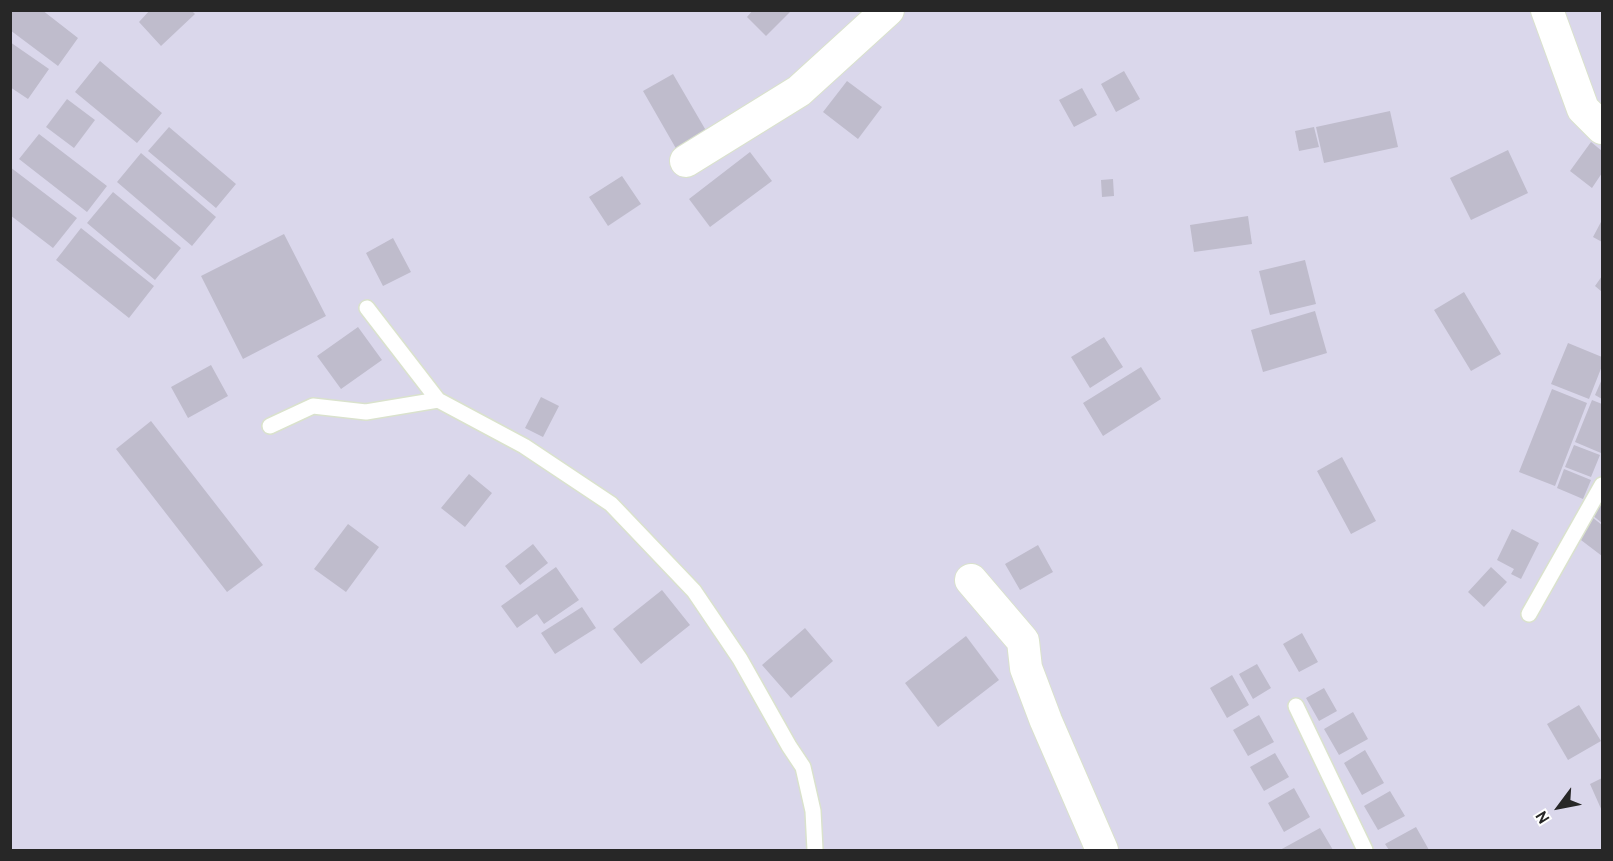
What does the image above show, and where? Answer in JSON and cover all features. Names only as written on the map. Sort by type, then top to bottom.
[{"type":"street","points":[[686,161],[799,91],[888,10]]},
{"type":"street","points":[[1547,10],[1583,109],[1602,128]]},
{"type":"street","points":[[971,580],[1023,641],[1026,668],[1102,850]]},
{"type":"lane","points":[[367,308],[438,400],[524,446],[611,504],[694,591],[740,659],[789,746],[804,767],[813,811],[815,850]]},
{"type":"lane","points":[[270,426],[313,406],[366,412],[438,400]]},
{"type":"lane","points":[[1529,614],[1602,484]]},
{"type":"lane","points":[[1296,706],[1365,850]]},
{"type":"building","points":[[10,10],[42,10],[78,38],[58,66],[10,30]]},
{"type":"building","points":[[150,10],[191,10],[195,14],[161,46],[139,22]]},
{"type":"building","points":[[753,10],[792,10],[766,36],[747,17]]},
{"type":"building","points":[[10,42],[49,69],[28,99],[10,87]]},
{"type":"building","points":[[100,61],[162,113],[137,143],[75,92]]},
{"type":"building","points":[[1124,71],[1140,99],[1116,112],[1101,84]]},
{"type":"building","points":[[673,74],[708,134],[678,152],[643,91]]},
{"type":"building","points":[[847,81],[882,107],[858,139],[823,112]]},
{"type":"building","points":[[1082,88],[1097,115],[1074,127],[1059,100]]},
{"type":"building","points":[[67,99],[95,120],[74,148],[46,127]]},
{"type":"building","points":[[1390,111],[1398,147],[1324,163],[1316,127]]},
{"type":"building","points":[[169,127],[236,184],[216,208],[148,151]]},
{"type":"building","points":[[1314,127],[1319,147],[1299,151],[1295,131]]},
{"type":"building","points":[[39,134],[107,186],[87,212],[19,159]]},
{"type":"building","points":[[1591,142],[1602,151],[1602,173],[1592,188],[1570,171]]},
{"type":"building","points":[[1508,150],[1528,193],[1471,220],[1450,178]]},
{"type":"building","points":[[750,152],[772,181],[710,227],[689,199]]},
{"type":"building","points":[[141,153],[216,217],[192,246],[117,182]]},
{"type":"building","points":[[10,167],[77,218],[53,248],[10,215]]},
{"type":"building","points":[[622,176],[641,204],[608,226],[589,197]]},
{"type":"building","points":[[1113,179],[1114,196],[1102,197],[1101,180]]},
{"type":"building","points":[[113,192],[181,248],[155,280],[87,223]]},
{"type":"building","points":[[1248,216],[1252,244],[1194,252],[1190,225]]},
{"type":"building","points":[[1602,220],[1602,242],[1593,237]]},
{"type":"building","points":[[81,228],[154,286],[129,318],[56,260]]},
{"type":"building","points":[[284,234],[326,316],[243,359],[201,276]]},
{"type":"building","points":[[393,238],[411,272],[383,286],[366,253]]},
{"type":"building","points":[[1305,260],[1316,304],[1270,315],[1259,271]]},
{"type":"building","points":[[1602,276],[1602,292],[1595,286]]},
{"type":"building","points":[[1464,292],[1501,354],[1471,371],[1434,310]]},
{"type":"building","points":[[1315,311],[1327,353],[1263,372],[1251,330]]},
{"type":"building","points":[[358,327],[382,360],[341,389],[317,356]]},
{"type":"building","points":[[1104,337],[1123,367],[1090,388],[1071,357]]},
{"type":"building","points":[[1568,343],[1602,357],[1602,366],[1589,399],[1551,384]]},
{"type":"building","points":[[211,365],[228,396],[188,418],[171,387]]},
{"type":"building","points":[[1141,367],[1161,399],[1103,436],[1083,403]]},
{"type":"building","points":[[1602,379],[1602,399],[1595,395]]},
{"type":"building","points":[[1552,389],[1587,403],[1555,486],[1519,472]]},
{"type":"building","points":[[541,397],[559,406],[543,437],[525,428]]},
{"type":"building","points":[[1592,400],[1602,404],[1601,453],[1575,442]]},
{"type":"building","points":[[151,421],[263,565],[227,592],[116,449]]},
{"type":"building","points":[[1574,445],[1600,455],[1591,477],[1565,467]]},
{"type":"building","points":[[1342,457],[1376,521],[1351,534],[1317,471]]},
{"type":"building","points":[[1564,469],[1591,480],[1583,499],[1557,488]]},
{"type":"building","points":[[469,474],[492,493],[465,527],[441,508]]},
{"type":"building","points":[[1602,501],[1602,523],[1592,515]]},
{"type":"building","points":[[1592,517],[1602,525],[1602,556],[1577,537]]},
{"type":"building","points":[[348,524],[379,547],[346,592],[314,569]]},
{"type":"building","points":[[1512,529],[1539,543],[1521,579],[1511,574],[1514,569],[1497,560]]},
{"type":"building","points":[[533,544],[548,563],[520,585],[505,566]]},
{"type":"building","points":[[1038,545],[1053,572],[1020,590],[1005,564]]},
{"type":"building","points":[[556,567],[579,600],[544,624],[537,614],[517,628],[501,606]]},
{"type":"building","points":[[1491,567],[1507,582],[1484,607],[1468,592]]},
{"type":"building","points":[[662,590],[690,625],[641,664],[613,629]]},
{"type":"building","points":[[582,607],[596,628],[555,654],[541,633]]},
{"type":"building","points":[[805,628],[833,661],[791,698],[762,665]]},
{"type":"building","points":[[1302,633],[1318,662],[1299,672],[1283,644]]},
{"type":"building","points":[[966,636],[999,680],[938,727],[905,683]]},
{"type":"building","points":[[1257,664],[1271,688],[1253,699],[1239,674]]},
{"type":"building","points":[[1232,675],[1249,705],[1227,718],[1210,688]]},
{"type":"building","points":[[1324,688],[1337,711],[1319,721],[1306,698]]},
{"type":"building","points":[[1579,705],[1601,741],[1568,760],[1547,724]]},
{"type":"building","points":[[1353,712],[1368,739],[1339,755],[1324,729]]},
{"type":"building","points":[[1259,715],[1274,742],[1248,756],[1233,730]]},
{"type":"building","points":[[1365,750],[1384,783],[1362,795],[1344,763]]},
{"type":"building","points":[[1275,753],[1289,777],[1264,791],[1250,767]]},
{"type":"building","points":[[1602,778],[1602,811],[1590,784]]},
{"type":"building","points":[[1294,788],[1310,817],[1284,832],[1268,803]]},
{"type":"building","points":[[1390,791],[1405,816],[1378,830],[1364,806]]},
{"type":"building","points":[[1416,827],[1429,850],[1389,850],[1385,844]]},
{"type":"building","points":[[1320,828],[1333,850],[1280,850]]}]
